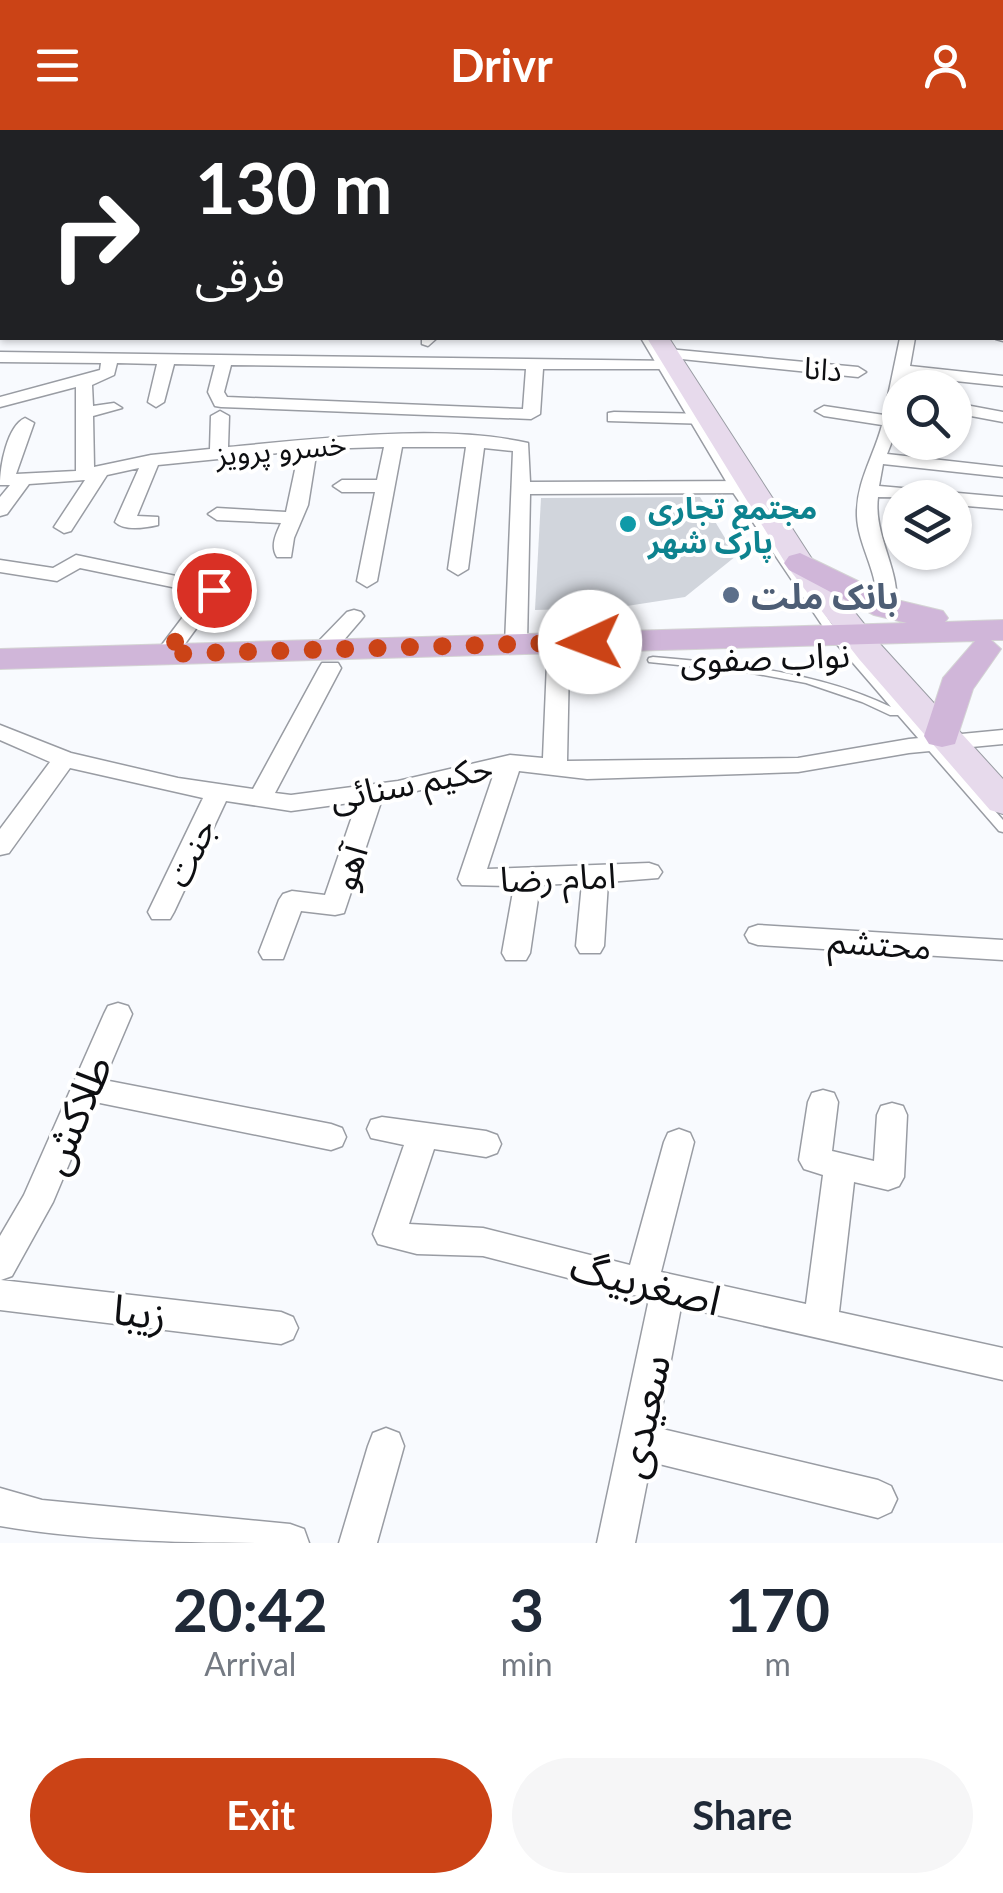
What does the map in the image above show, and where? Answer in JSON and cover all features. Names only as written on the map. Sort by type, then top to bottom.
[{"type":"main road","points":[[666,356],[744,488],[800,563],[852,643],[940,741],[1003,802]]},
{"type":"main road","points":[[800,563],[886,608],[997,639]]},
{"type":"main road","points":[[852,643],[997,639]]},
{"type":"main road","points":[[940,741],[950,696],[965,668],[997,639]]},
{"type":"main road","name":"نواب صفوی","points":[[0,675],[326,659],[516,644],[852,643]]},
{"type":"main road","name":"نواب صفوی","points":[[0,658],[166,654],[558,663],[653,660],[852,643]]},
{"type":"street","points":[[61,358],[63,340]]},
{"type":"street","points":[[196,358],[198,340]]},
{"type":"street","points":[[902,370],[908,340]]},
{"type":"street","name":"دانا","points":[[0,358],[535,364],[566,357],[666,356],[858,372]]},
{"type":"street","points":[[0,402],[24,398],[53,385],[100,379],[108,372],[110,358]]},
{"type":"street","points":[[156,402],[168,358]]},
{"type":"street","points":[[219,454],[221,409],[216,392],[224,359]]},
{"type":"street","points":[[221,409],[380,405],[531,414],[535,364]]},
{"type":"street","points":[[972,377],[1003,380]]},
{"type":"street","points":[[64,527],[93,474],[84,380]]},
{"type":"street","points":[[370,441],[380,405]]},
{"type":"street","points":[[85,412],[114,408]]},
{"type":"street","points":[[824,411],[882,420]]},
{"type":"street","points":[[972,411],[1003,417]]},
{"type":"street","points":[[614,417],[703,419]]},
{"type":"street","points":[[278,447],[291,422]]},
{"type":"street","points":[[0,510],[25,424]]},
{"type":"street","points":[[367,581],[394,442]]},
{"type":"street","points":[[458,569],[476,442]]},
{"type":"street","name":"خسرو پرویز","points":[[10,480],[93,474],[151,460],[309,444],[476,442],[522,447],[523,488]]},
{"type":"street","points":[[284,553],[284,538],[299,505],[309,444]]},
{"type":"street","points":[[882,446],[866,517],[888,594],[886,608]]},
{"type":"street","points":[[877,458],[1003,472]]},
{"type":"street","points":[[151,460],[125,522],[151,521]]},
{"type":"street","points":[[342,486],[388,486]]},
{"type":"street","points":[[516,644],[523,488],[744,488]]},
{"type":"street","points":[[870,491],[882,492]]},
{"type":"street","points":[[972,500],[1003,503]]},
{"type":"street","points":[[217,514],[292,518]]},
{"type":"street","points":[[0,566],[56,576],[76,560],[214,590],[166,654]]},
{"type":"street","points":[[260,799],[326,659],[354,616]]},
{"type":"street","points":[[555,768],[558,663]]},
{"type":"street","name":"حکیم سنائی","points":[[0,732],[64,759],[218,792],[291,803],[372,793],[510,762],[587,771],[798,765],[940,741],[1003,737]]},
{"type":"street","points":[[0,848],[64,759]]},
{"type":"street","name":"امام رضا","points":[[510,762],[470,878],[649,872]]},
{"type":"street","name":"جنت","points":[[161,912],[218,792]]},
{"type":"street","name":"آهو","points":[[274,952],[292,900],[335,906],[372,793]]},
{"type":"street","points":[[590,946],[596,872]]},
{"type":"street","points":[[516,953],[528,878]]},
{"type":"street","name":"محتشم","points":[[758,934],[1003,950]]},
{"type":"street","name":"طلاکش","points":[[0,1266],[37,1202],[118,1014]]},
{"type":"street","points":[[86,1088],[331,1137]]},
{"type":"street","points":[[824,1102],[815,1160],[888,1177],[892,1115]]},
{"type":"street","points":[[382,1129],[486,1144]]},
{"type":"street","name":"اصغربیگ","points":[[423,1135],[389,1234],[417,1240],[484,1242],[1003,1364]]},
{"type":"street","name":"سعیدی","points":[[616,1543],[637,1441],[655,1285],[679,1142]]},
{"type":"street","points":[[820,1324],[840,1166]]},
{"type":"street","name":"زیبا","points":[[0,1294],[281,1328]]},
{"type":"street","points":[[637,1441],[878,1499]]},
{"type":"street","points":[[358,1543],[386,1446]]},
{"type":"street","points":[[0,1507],[39,1531],[290,1543]]},
{"type":"lane","points":[[744,488],[905,720]]},
{"type":"lane","points":[[653,660],[746,668],[857,692],[940,741],[1003,828]]},
{"type":"building","name":"مجتمع تجاری پارک شهر","points":[[700,497],[736,556],[685,597],[614,608],[535,610],[541,498]]},
{"type":"place","name":"مجتمع تجاری پارک شهر","points":[[628,524]]},
{"type":"place","name":"بانک ملت","points":[[731,595]]},
{"type":"route","points":[[214,590],[166,654],[590,642]]}]
